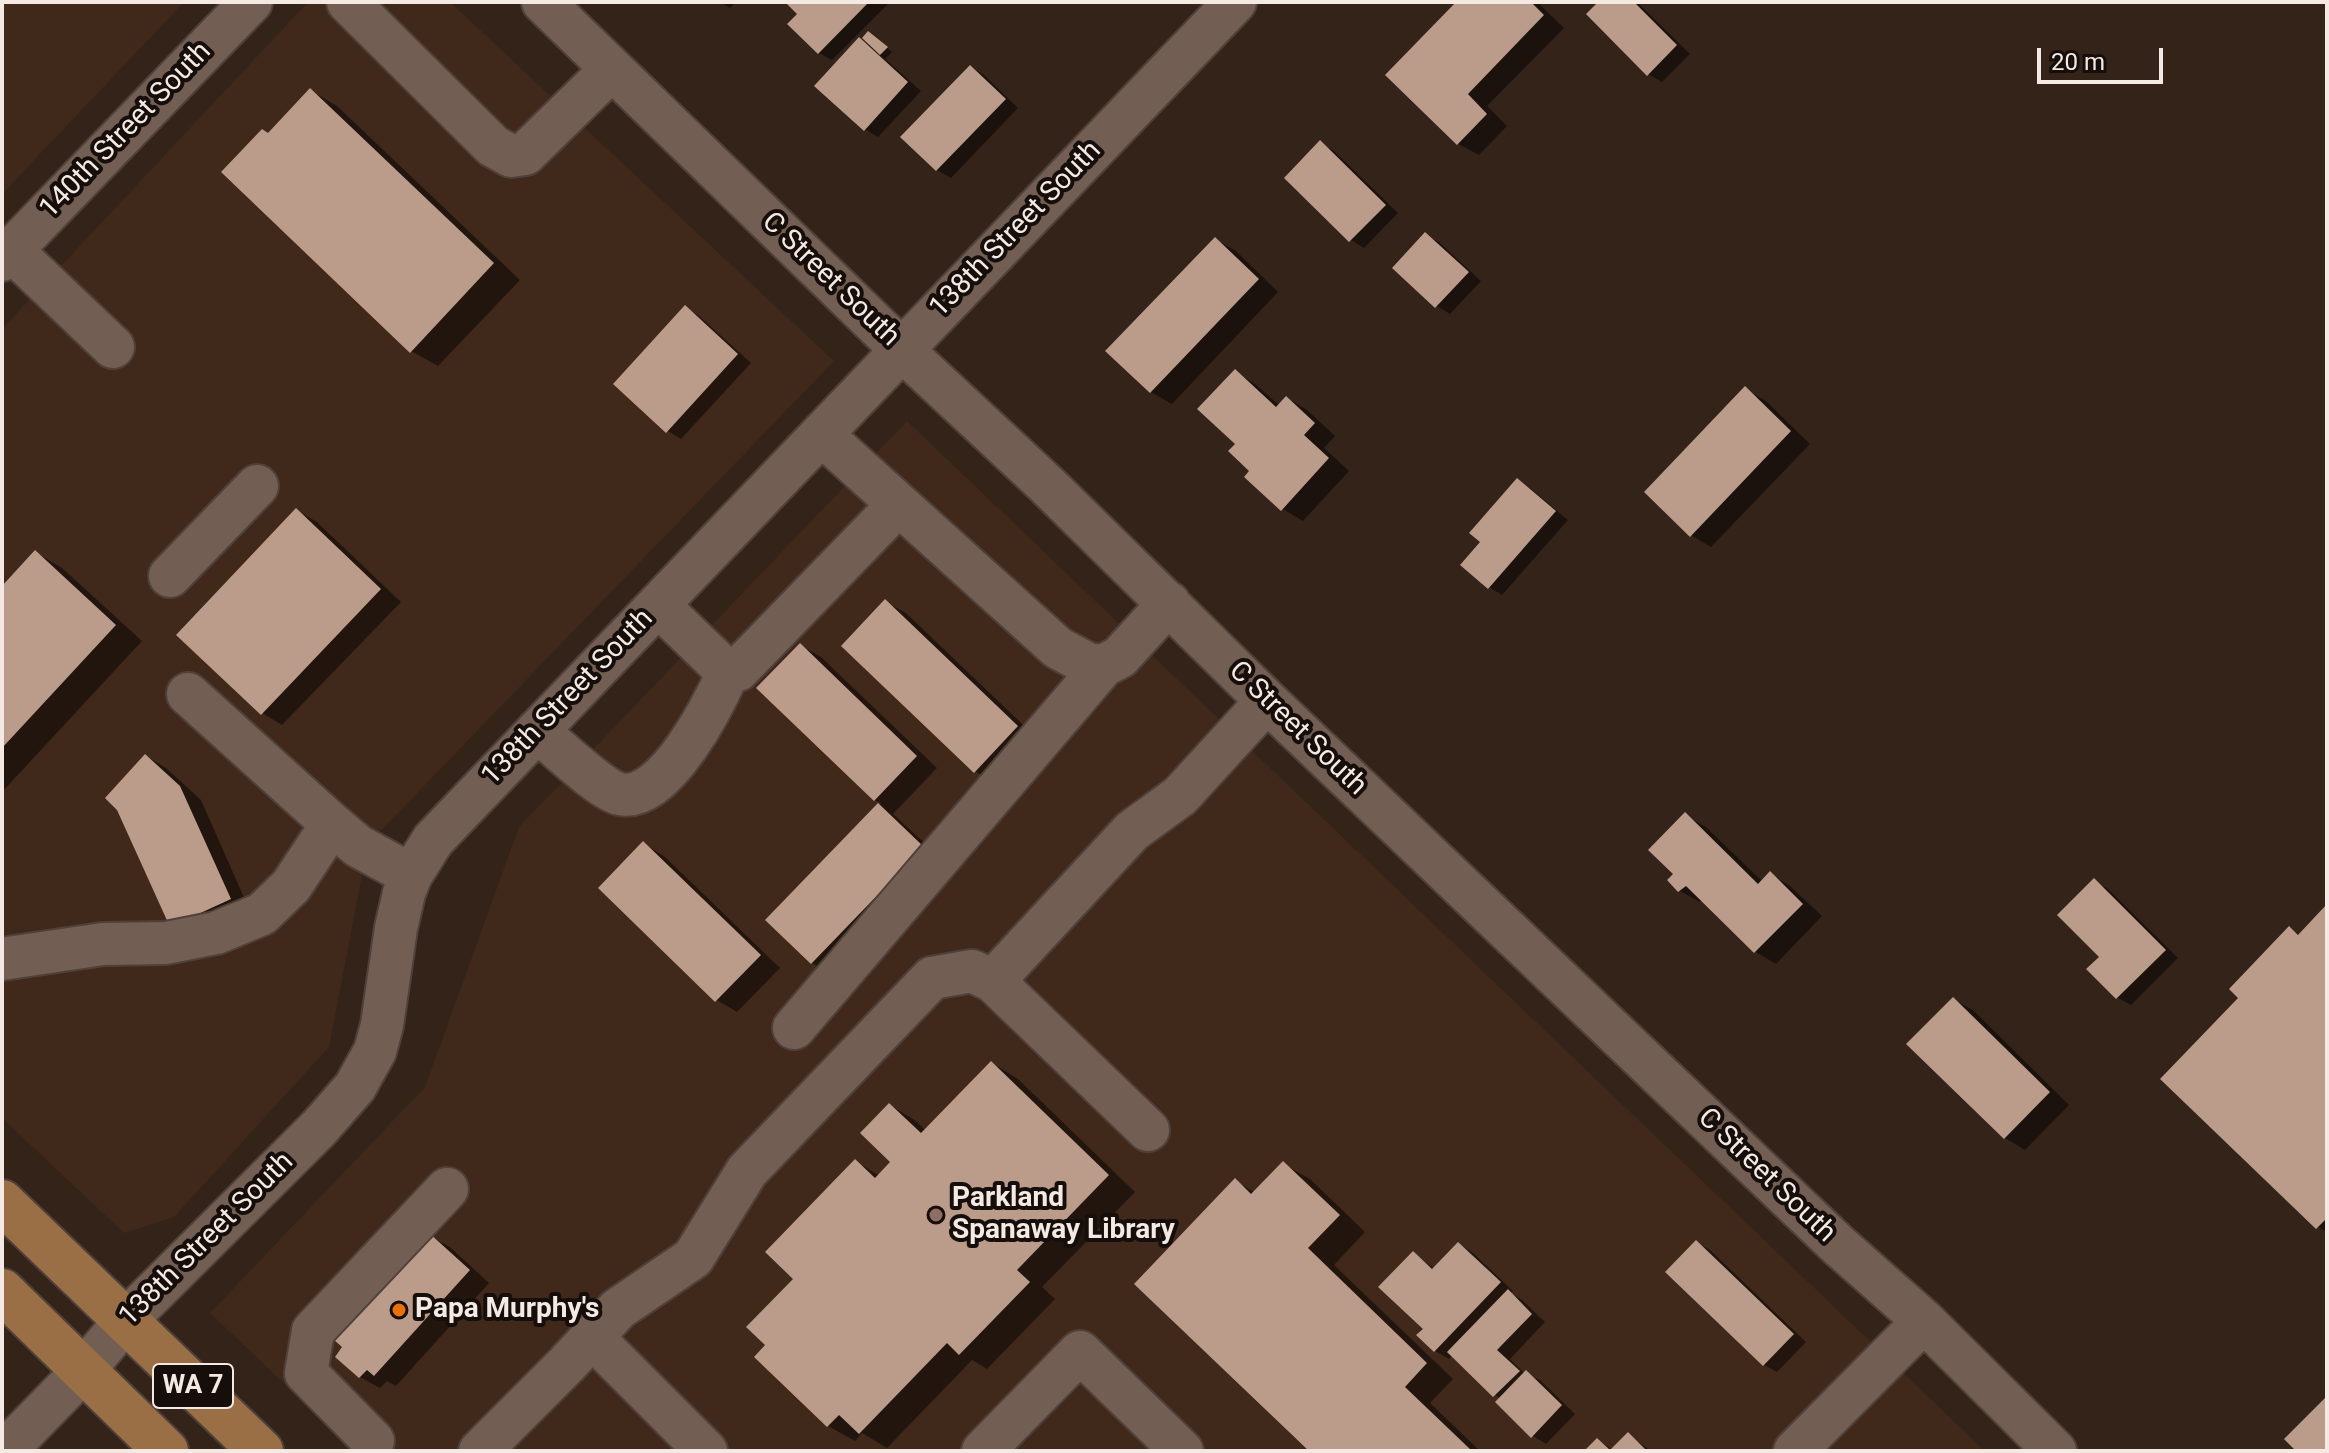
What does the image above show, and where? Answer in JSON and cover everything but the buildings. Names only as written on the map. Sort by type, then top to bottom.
[{"type":"main road","name":"WA 7","points":[[2,1202],[261,1451]]},
{"type":"main road","name":"WA 7","points":[[2,1291],[166,1451]]},
{"type":"street","name":"140th Street South","points":[[7,255],[251,2]]},
{"type":"street","points":[[348,2],[493,146],[511,156],[525,154],[612,69]]},
{"type":"street","name":"C Street South","points":[[543,2],[1169,603],[1267,701],[1837,1244],[1924,1321],[2055,1451]]},
{"type":"street","name":"138th Street South","points":[[5,1451],[84,1370],[125,1321],[319,1128],[367,1070],[382,1025],[399,909],[411,875],[433,840],[1235,2]]},
{"type":"street","points":[[7,255],[113,347]]},
{"type":"street","points":[[822,435],[1058,648],[1088,664],[1103,666]]},
{"type":"street","points":[[170,576],[257,486]]},
{"type":"street","points":[[658,605],[719,664],[729,670],[738,670],[898,505]]},
{"type":"street","points":[[794,1028],[1103,666],[1120,657],[1169,603]]},
{"type":"street","points":[[537,731],[607,788],[622,795],[637,793],[656,781],[698,733],[729,670]]},
{"type":"street","points":[[188,694],[358,846],[411,875]]},
{"type":"street","points":[[993,981],[1132,831],[1180,796],[1267,701]]},
{"type":"street","points":[[2,959],[103,944],[166,943],[216,933],[262,914],[291,886],[332,824]]},
{"type":"street","points":[[480,1451],[618,1309],[693,1258],[747,1171],[932,978],[972,971],[993,981],[1148,1130]]},
{"type":"street","points":[[373,1441],[306,1373],[313,1331],[447,1189]]},
{"type":"street","points":[[1795,1451],[1924,1321]]},
{"type":"street","points":[[592,1337],[706,1451]]},
{"type":"street","points":[[983,1451],[1080,1352],[1182,1451]]},
{"type":"shaded area","points":[[2,2],[184,2],[2,194]]},
{"type":"shaded area","points":[[308,2],[450,2],[834,361],[368,844],[329,1047],[174,1217],[124,1233],[2,1118],[2,329]]},
{"type":"shaded area","points":[[907,421],[1985,1451],[355,1451],[210,1313],[425,1087],[519,827]]},
{"type":"place","name":"Parkland Spanaway Library","points":[[936,1215]]},
{"type":"place","name":"Papa Murphy's","points":[[399,1310]]}]
